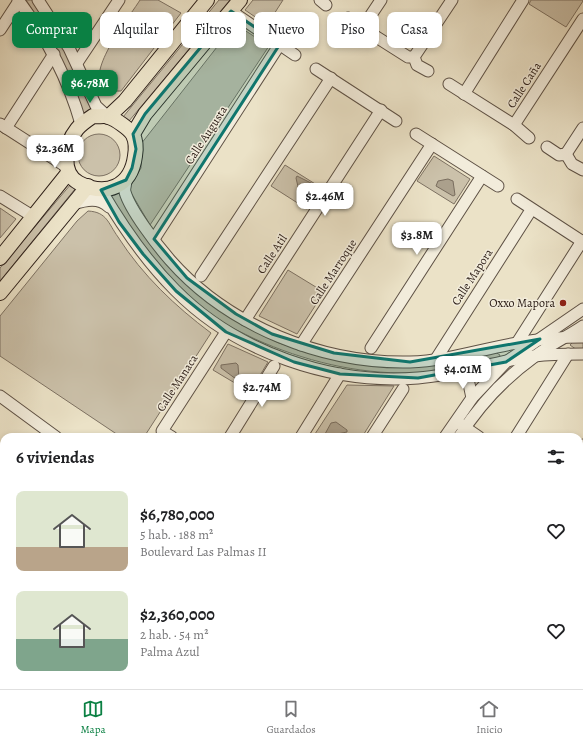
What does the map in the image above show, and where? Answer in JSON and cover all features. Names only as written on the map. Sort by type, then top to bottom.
[{"type":"main road","points":[[108,117],[125,101],[207,0]]},
{"type":"main road","points":[[133,134],[108,117],[94,116],[81,124],[71,139],[68,150],[68,170],[73,179],[94,188],[120,186],[126,180],[135,159],[136,149],[133,134],[145,114],[240,0]]},
{"type":"main road","points":[[0,258],[34,217],[68,170]]},
{"type":"main road","points":[[0,293],[73,204],[94,188]]},
{"type":"street","points":[[0,30],[18,0],[39,28],[66,76],[81,124]]},
{"type":"street","points":[[77,63],[119,0]]},
{"type":"street","points":[[373,12],[381,0]]},
{"type":"street","points":[[414,57],[452,0]]},
{"type":"street","points":[[464,94],[523,0]]},
{"type":"street","points":[[42,2],[77,63],[96,106],[108,117]]},
{"type":"street","points":[[231,11],[254,26]]},
{"type":"street","name":"Calle Caña","points":[[514,125],[583,18]]},
{"type":"street","points":[[379,39],[408,57],[414,57]]},
{"type":"street","name":"Calle Augusta","points":[[154,239],[277,48]]},
{"type":"street","points":[[285,48],[295,55]]},
{"type":"street","points":[[54,54],[3,126],[68,170]]},
{"type":"street","points":[[414,57],[417,65],[428,71]]},
{"type":"street","points":[[316,69],[396,121]]},
{"type":"street","points":[[201,276],[331,78]]},
{"type":"street","name":"Calle Caña","points":[[449,84],[514,125],[529,138]]},
{"type":"street","name":"Calle Atil","points":[[248,316],[381,110]]},
{"type":"street","points":[[547,148],[559,155],[566,154],[583,128]]},
{"type":"street","points":[[416,134],[498,186]]},
{"type":"street","name":"Calle Marroque","points":[[302,345],[432,144]]},
{"type":"street","points":[[566,154],[572,164],[583,170]]},
{"type":"street","points":[[371,348],[482,176]]},
{"type":"street","points":[[126,180],[125,191],[139,219],[187,278],[248,316],[272,334],[302,345],[334,354],[377,360],[410,362],[436,359],[540,339],[583,337]]},
{"type":"street","points":[[94,188],[112,210],[142,254],[161,276],[224,336],[282,357],[340,374],[399,379],[458,372],[534,356],[583,354]]},
{"type":"street","points":[[0,196],[34,217]]},
{"type":"street","points":[[73,204],[87,199],[104,202],[112,210]]},
{"type":"street","points":[[517,199],[528,206],[531,210],[583,242],[517,343]]},
{"type":"street","name":"Calle Mapora","points":[[436,359],[531,210]]},
{"type":"street","points":[[448,433],[472,398],[506,362],[583,309]]},
{"type":"street","points":[[455,421],[462,432],[504,383],[534,356],[583,326]]},
{"type":"street","name":"Calle Manaca","points":[[165,433],[162,431],[224,336]]},
{"type":"street","points":[[519,433],[568,354]]},
{"type":"street","points":[[232,433],[274,366]]},
{"type":"street","points":[[458,372],[468,379],[472,398]]},
{"type":"street","points":[[304,433],[340,374]]},
{"type":"street","points":[[375,433],[403,389]]},
{"type":"street","points":[[0,396],[51,433]]},
{"type":"highlighted area","points":[[231,11],[280,44],[154,239],[187,278],[236,314],[272,334],[334,353],[410,362],[540,339],[506,362],[418,378],[340,374],[294,362],[226,332],[176,291],[143,254],[119,222],[101,190],[126,180],[132,168],[136,149],[133,134],[145,114]]},
{"type":"shaded area","points":[[26,0],[32,0],[40,12],[34,12]]},
{"type":"shaded area","points":[[140,0],[158,0],[181,13],[173,23],[173,12],[132,12]]},
{"type":"shaded area","points":[[219,0],[230,0],[220,12],[209,12]]},
{"type":"shaded area","points":[[253,0],[283,0],[275,12],[254,12],[254,16],[245,10]]},
{"type":"shaded area","points":[[531,0],[583,1],[566,27],[529,4]]},
{"type":"shaded area","points":[[246,31],[254,36],[254,48],[268,48],[150,225],[130,191],[131,185],[141,168],[141,144],[216,48],[246,48]]},
{"type":"shaded area","points":[[181,46],[181,48],[190,48],[129,121],[123,117]]},
{"type":"shaded area","points":[[55,48],[63,48],[91,109],[88,114],[82,112],[71,81]]},
{"type":"shaded area","points":[[109,48],[154,48],[121,91],[106,89],[100,81],[100,68]]},
{"type":"shaded area","points":[[99,134],[114,140],[120,155],[114,170],[99,176],[84,170],[78,155],[84,140]]},
{"type":"shaded area","points":[[434,156],[470,179],[454,204],[417,181]]},
{"type":"shaded area","points":[[285,165],[320,187],[307,209],[271,186]]},
{"type":"shaded area","points":[[297,176],[315,185],[315,188],[313,190],[299,191],[296,178]]},
{"type":"shaded area","points":[[448,179],[453,181],[455,195],[453,196],[436,186],[438,181]]},
{"type":"shaded area","points":[[71,184],[76,187],[75,189],[0,281],[0,268]]},
{"type":"shaded area","points":[[118,192],[127,207],[224,313],[279,343],[306,352],[355,362],[495,352],[500,355],[498,360],[444,370],[391,373],[331,365],[292,354],[255,339],[218,319],[186,293],[171,278],[144,246],[110,194]]},
{"type":"shaded area","points":[[0,208],[16,219],[0,238]]},
{"type":"shaded area","points":[[88,211],[103,216],[138,265],[160,290],[211,333],[147,433],[115,433],[0,356],[0,316],[77,221]]},
{"type":"shaded area","points":[[288,270],[324,292],[297,334],[259,316]]},
{"type":"shaded area","points":[[573,342],[583,342],[583,350],[577,350],[570,345]]},
{"type":"shaded area","points":[[228,344],[268,362],[250,392],[213,370]]},
{"type":"shaded area","points":[[236,363],[238,365],[239,379],[236,379],[221,368],[221,365]]},
{"type":"shaded area","points":[[347,385],[394,386],[365,433],[316,433]]},
{"type":"shaded area","points":[[336,422],[347,430],[347,432],[326,433],[331,423]]},
{"type":"place","name":"Oxxo Mapora","points":[[563,303]]}]
